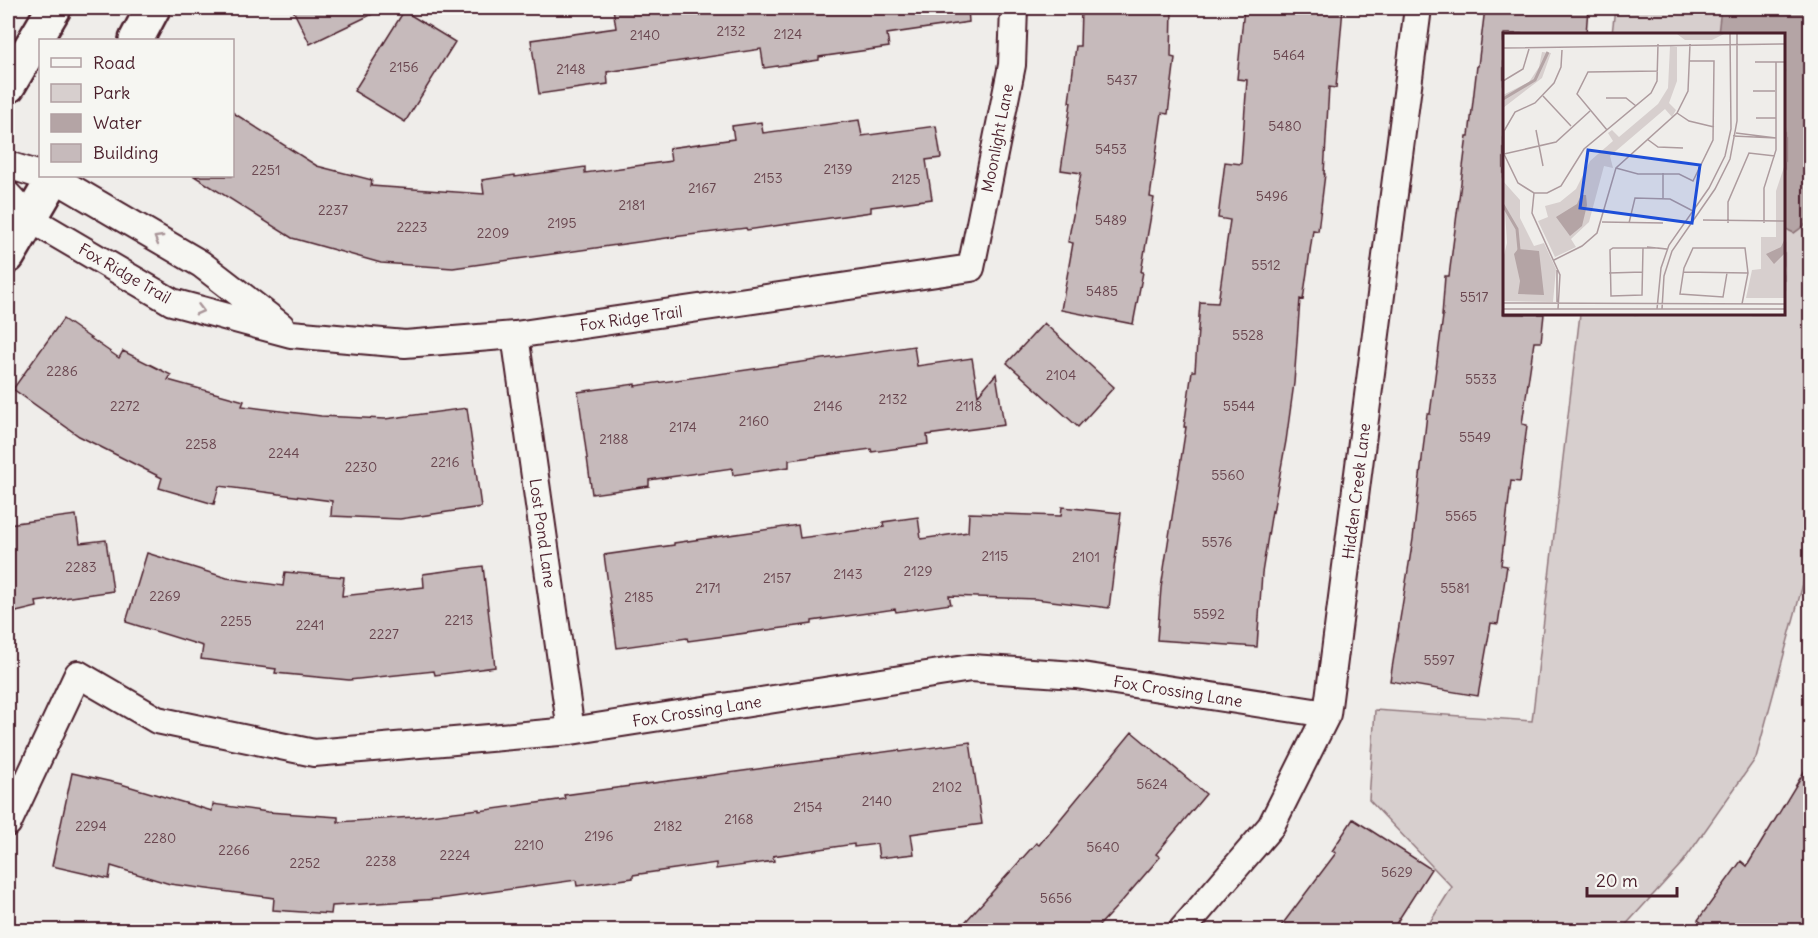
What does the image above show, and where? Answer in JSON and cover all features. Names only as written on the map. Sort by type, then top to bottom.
[{"type":"main road","points":[[8,86],[54,8]]},
{"type":"main road","points":[[137,39],[153,8]]},
{"type":"main road","points":[[8,256],[18,206],[47,177]]},
{"type":"street","name":"Moonlight Lane","points":[[971,268],[1012,65],[1014,8]]},
{"type":"street","name":"Hidden Creek Lane","points":[[1182,930],[1271,826],[1327,714],[1418,8]]},
{"type":"street","points":[[8,165],[39,174]]},
{"type":"street","points":[[50,177],[201,264],[291,334]]},
{"type":"street","name":"Fox Ridge Trail","points":[[18,206],[172,302],[291,334],[405,344],[514,335],[971,268]]},
{"type":"street","name":"Lost Pond Lane","points":[[514,335],[571,731]]},
{"type":"street","name":"Fox Crossing Lane","points":[[8,823],[78,675],[157,720],[314,753],[571,731],[972,668],[1076,675],[1327,714]]},
{"type":"green space","points":[[1615,8],[1810,8],[1810,558],[1756,758],[1683,862],[1621,930],[1425,930],[1452,887],[1369,800],[1375,710],[1532,721],[1580,315],[1785,315],[1785,33],[1612,33]]},
{"type":"water","points":[[1721,8],[1810,8],[1810,221],[1794,233],[1785,228],[1785,33],[1718,33]]},
{"type":"building","points":[[292,8],[385,8],[310,44]]},
{"type":"building","points":[[613,8],[968,8],[969,22],[887,34],[889,47],[819,57],[819,60],[764,68],[761,49],[607,72],[608,84],[539,94],[531,40],[616,28]]},
{"type":"building","points":[[1081,8],[1172,8],[1171,57],[1175,58],[1168,114],[1162,113],[1150,197],[1154,198],[1133,324],[1061,310],[1073,243],[1068,242],[1081,173],[1061,170],[1076,46],[1080,46]]},
{"type":"building","points":[[1244,8],[1343,8],[1336,88],[1329,87],[1325,174],[1318,231],[1313,230],[1303,300],[1300,299],[1294,383],[1262,573],[1257,647],[1157,640],[1161,588],[1186,427],[1184,427],[1192,371],[1195,371],[1200,302],[1218,303],[1230,220],[1218,218],[1225,162],[1241,164],[1247,80],[1237,79]]},
{"type":"building","points":[[1485,8],[1588,8],[1586,33],[1503,33],[1503,315],[1544,315],[1541,342],[1534,342],[1522,424],[1527,425],[1520,482],[1511,481],[1501,565],[1507,566],[1498,624],[1491,623],[1478,696],[1390,681],[1413,539],[1427,414],[1430,414],[1443,316],[1445,276],[1449,276]]},
{"type":"building","points":[[404,11],[455,42],[405,122],[354,91]]},
{"type":"building","points":[[234,113],[317,166],[372,180],[371,186],[484,194],[482,180],[585,167],[585,173],[671,161],[669,148],[734,139],[732,126],[761,122],[763,133],[859,120],[862,136],[936,126],[941,158],[926,160],[932,199],[871,207],[871,212],[747,230],[746,228],[681,236],[453,268],[381,263],[292,238],[196,177],[234,177]]},
{"type":"building","points":[[63,319],[119,358],[123,351],[171,375],[168,380],[244,401],[242,406],[321,416],[385,419],[467,408],[481,507],[400,519],[331,516],[332,501],[219,486],[214,504],[159,488],[162,478],[79,436],[13,389]]},
{"type":"building","points":[[1044,323],[1114,387],[1078,427],[1007,363]]},
{"type":"building","points":[[914,346],[917,366],[972,358],[978,395],[996,374],[1004,425],[927,435],[928,444],[789,460],[789,467],[733,475],[732,468],[649,480],[649,486],[592,494],[578,392]]},
{"type":"building","points":[[1062,507],[1121,513],[1109,608],[1035,599],[949,596],[951,604],[896,612],[895,609],[812,621],[812,624],[617,648],[604,555],[798,525],[800,538],[884,527],[883,522],[918,517],[921,539],[968,532],[969,513],[1061,516]]},
{"type":"building","points":[[76,515],[80,543],[106,540],[113,591],[36,602],[37,607],[8,614],[8,524]]},
{"type":"building","points":[[147,553],[227,578],[283,586],[285,572],[344,577],[342,596],[424,587],[423,574],[483,566],[495,667],[435,675],[434,671],[349,680],[275,673],[276,669],[201,659],[203,646],[126,622]]},
{"type":"building","points":[[1132,732],[1206,794],[1156,854],[1160,857],[1123,900],[1095,930],[958,930],[1036,843],[1039,845]]},
{"type":"building","points":[[970,742],[982,824],[911,834],[914,854],[879,858],[877,844],[854,847],[854,844],[773,856],[774,861],[716,869],[716,863],[577,886],[576,880],[439,899],[332,906],[331,914],[273,910],[274,898],[170,884],[111,866],[109,879],[52,866],[72,773],[121,784],[212,811],[213,804],[268,812],[338,817],[338,822],[413,817],[479,809],[479,811],[565,799],[564,795]]},
{"type":"building","points":[[1810,762],[1810,920],[1803,930],[1712,930],[1698,920],[1741,861],[1747,866]]},
{"type":"building","points":[[1353,819],[1431,869],[1392,930],[1278,930],[1336,853],[1332,851]]}]
